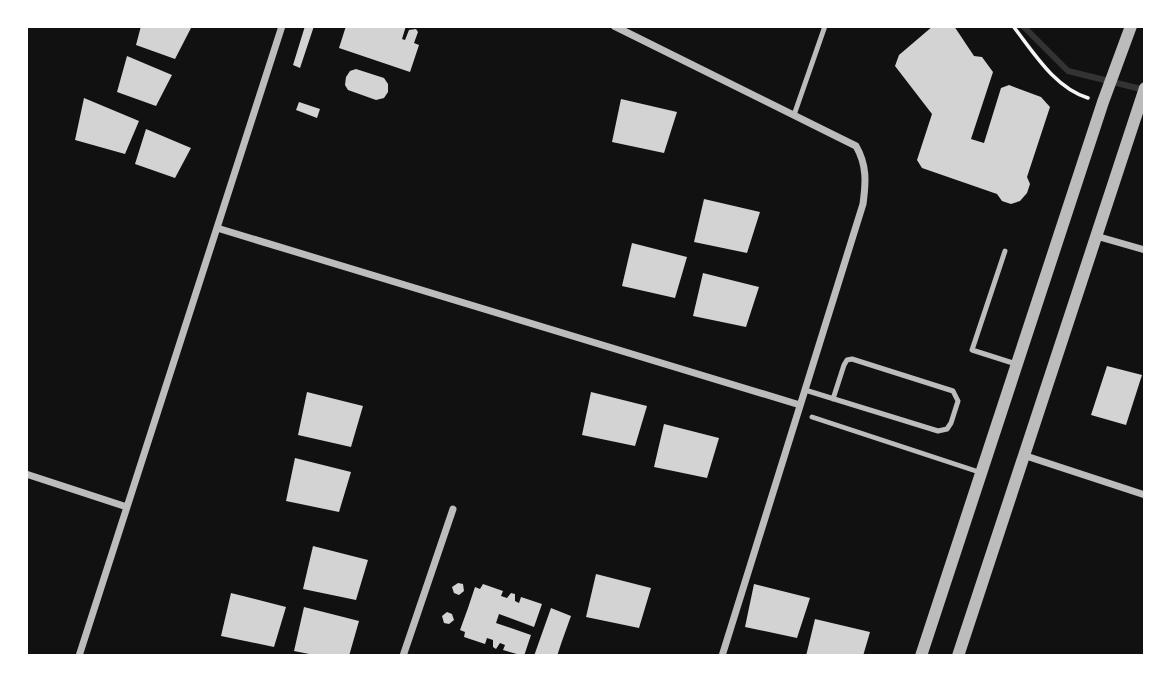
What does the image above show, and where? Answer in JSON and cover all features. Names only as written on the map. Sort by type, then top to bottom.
[{"type":"street","points":[[79,656],[282,26]]},
{"type":"street","points":[[614,26],[856,146],[863,158],[866,177],[863,204],[722,656]]},
{"type":"street","points":[[921,656],[1131,26]]},
{"type":"street","points":[[958,656],[1145,88]]},
{"type":"street","points":[[217,228],[800,405]]},
{"type":"street","points":[[1096,236],[1145,250]]},
{"type":"street","points":[[1023,455],[1145,495]]},
{"type":"street","points":[[26,474],[127,506]]},
{"type":"street","points":[[403,656],[453,509]]},
{"type":"lane","points":[[794,116],[825,26]]},
{"type":"lane","points":[[1005,251],[972,350],[1018,364]]},
{"type":"lane","points":[[805,390],[833,399],[938,431],[947,429],[958,401],[953,391],[852,359],[847,360],[844,365],[833,399]]},
{"type":"lane","points":[[812,416],[982,473]]},
{"type":"path","points":[[1013,26],[1051,75],[1077,94],[1105,98]]},
{"type":"building","points":[[141,26],[191,28],[175,59],[136,45]]},
{"type":"building","points":[[305,26],[314,26],[300,68],[293,65]]},
{"type":"building","points":[[346,26],[406,26],[402,39],[405,40],[409,30],[416,29],[418,32],[414,43],[419,45],[410,72],[339,48]]},
{"type":"building","points":[[933,26],[954,26],[974,56],[982,57],[993,72],[971,139],[984,143],[1001,88],[1009,85],[1041,97],[1050,107],[1027,177],[1030,184],[1020,201],[1011,204],[1002,201],[997,194],[922,168],[917,160],[932,114],[895,66],[899,55]]},
{"type":"building","points":[[127,56],[172,75],[156,106],[117,92]]},
{"type":"building","points":[[356,69],[384,78],[388,84],[388,92],[384,98],[376,100],[348,90],[345,85],[346,77],[350,71]]},
{"type":"building","points":[[84,98],[139,121],[125,154],[75,140]]},
{"type":"building","points":[[621,99],[677,112],[664,153],[612,142]]},
{"type":"building","points":[[299,102],[320,109],[317,118],[296,110]]},
{"type":"building","points":[[146,129],[191,148],[175,178],[135,164]]},
{"type":"building","points":[[704,199],[760,212],[747,253],[694,242]]},
{"type":"building","points":[[632,243],[687,257],[675,298],[622,286]]},
{"type":"building","points":[[703,273],[759,287],[746,327],[693,316]]},
{"type":"building","points":[[1107,366],[1142,375],[1126,425],[1091,415]]},
{"type":"building","points":[[307,392],[363,406],[351,447],[298,435]]},
{"type":"building","points":[[591,392],[647,406],[635,446],[582,435]]},
{"type":"building","points":[[664,424],[719,438],[707,478],[654,467]]},
{"type":"building","points":[[295,458],[351,472],[339,512],[286,501]]},
{"type":"building","points":[[313,546],[368,560],[356,600],[303,589]]},
{"type":"building","points":[[596,574],[651,588],[639,628],[586,617]]},
{"type":"building","points":[[458,583],[463,584],[464,591],[459,595],[454,593],[452,587]]},
{"type":"building","points":[[483,584],[503,591],[501,596],[507,598],[511,593],[515,594],[515,601],[519,603],[521,597],[542,604],[534,627],[499,614],[496,623],[531,635],[524,656],[503,650],[505,645],[500,643],[496,649],[493,647],[493,640],[487,638],[485,644],[464,637],[465,632],[460,630],[475,587],[480,589]]},
{"type":"building","points":[[754,584],[810,598],[797,638],[745,627]]},
{"type":"building","points":[[231,593],[286,607],[274,647],[221,636]]},
{"type":"building","points":[[304,607],[359,621],[349,656],[319,656],[294,651]]},
{"type":"building","points":[[551,608],[571,616],[557,656],[534,656]]},
{"type":"building","points":[[447,612],[452,614],[454,620],[449,624],[444,623],[442,616]]},
{"type":"building","points":[[815,619],[870,632],[863,656],[806,656]]},
{"type":"waterway","points":[[1023,26],[1068,71],[1145,90]]}]
